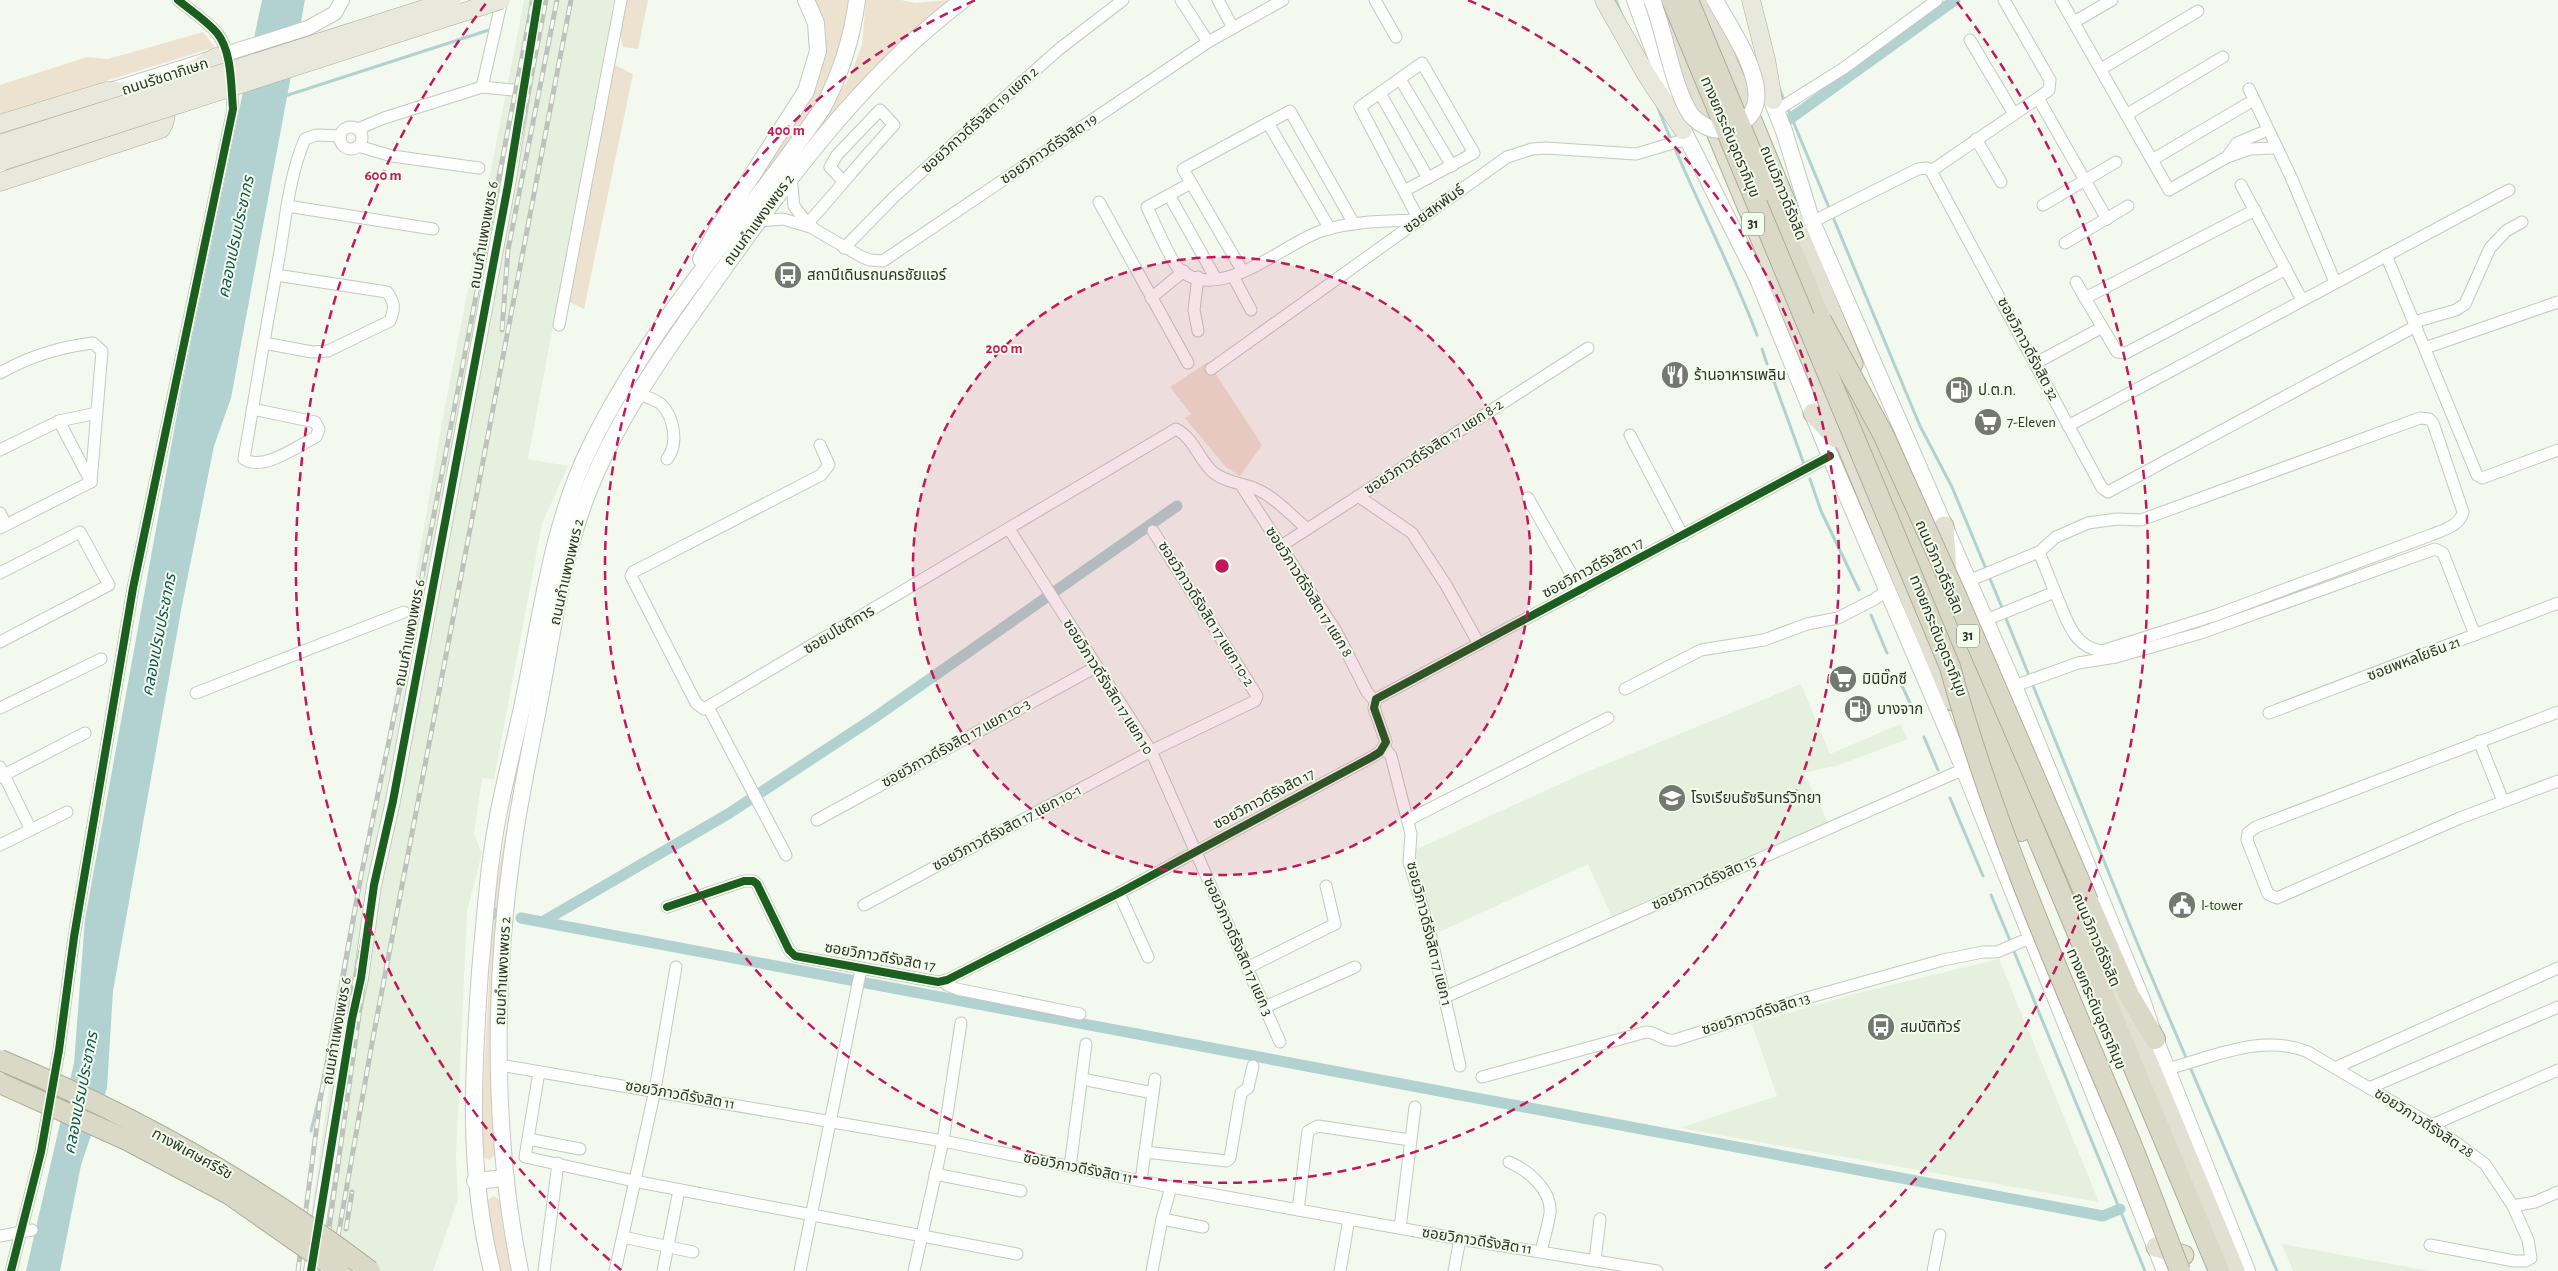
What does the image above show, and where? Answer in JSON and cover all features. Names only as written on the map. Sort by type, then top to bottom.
[{"type":"highway","name":"31","points":[[1661,0],[1838,452],[2028,880],[2185,1266]]},
{"type":"highway","name":"ทางยกระดับอุตราภิมุข","points":[[1672,0],[1950,667],[2205,1271]]},
{"type":"highway","name":"ทางยกระดับอุตราภิมุข","points":[[1688,0],[2220,1271]]},
{"type":"highway","name":"ถนนวิภาวดีรังสิต","points":[[1702,0],[2235,1271]]},
{"type":"highway","points":[[1821,320],[1883,434],[1955,593],[2129,995],[2155,1039]]},
{"type":"highway","points":[[1813,413],[1838,452]]},
{"type":"highway","points":[[1944,526],[1949,591]]},
{"type":"highway","points":[[1950,667],[1976,752],[2019,872],[2060,975],[2185,1266]]},
{"type":"highway","points":[[2026,935],[2028,880]]},
{"type":"highway","name":"ทางพิเศษศรีรัช","points":[[0,1060],[129,1119],[226,1172],[327,1238],[370,1271]]},
{"type":"highway","name":"ทางพิเศษศรีรัช","points":[[0,1083],[127,1140],[211,1185],[289,1234],[339,1271]]},
{"type":"highway","points":[[2156,1247],[2185,1266]]},
{"type":"main road","name":"ถนนรัชดาภิเษก","points":[[0,144],[452,0]]},
{"type":"main road","name":"ถนนรัชดาภิเษก","points":[[1,162],[501,0]]},
{"type":"main road","points":[[690,289],[697,269],[716,230],[806,91],[818,51],[816,23],[806,0]]},
{"type":"main road","name":"ถนนกำแพงเพชร 2","points":[[492,1271],[481,1221],[475,1181],[475,1064],[487,894],[498,816],[517,734],[551,564],[565,512],[590,447],[628,378],[690,289],[822,109],[833,88],[846,53],[856,0]]},
{"type":"main road","name":"ถนนกำแพงเพชร 2","points":[[520,1271],[506,1178],[500,1065],[502,978],[511,857],[566,564],[584,501],[600,464],[655,367],[791,177],[822,137],[869,86],[924,32],[963,0]]},
{"type":"main road","points":[[1604,0],[1647,76],[1679,139]]},
{"type":"main road","name":"31","points":[[1635,0],[1679,139],[1758,279],[1813,413]]},
{"type":"main road","points":[[1652,0],[1686,105],[1698,122],[1709,128],[1722,130],[1736,125],[1750,115],[1755,106],[1757,85],[1744,55],[1715,0]]},
{"type":"main road","name":"ถนนวิภาวดีรังสิต","points":[[1724,0],[1775,105],[1812,222],[2014,686],[2142,1000],[2155,1039],[2247,1271]]},
{"type":"main road","points":[[1751,0],[1775,105]]},
{"type":"main road","points":[[0,182],[161,129],[165,123],[164,98],[170,83],[221,55]]},
{"type":"main road","points":[[0,124],[106,91],[143,94],[158,107],[160,117],[153,129],[132,139]]},
{"type":"main road","name":"31","points":[[1838,452],[1887,590],[1964,769],[2026,935],[2165,1271]]},
{"type":"main road","points":[[475,1181],[506,1178]]},
{"type":"street","points":[[11,1271],[19,1232],[41,1152],[59,1050],[74,937],[133,588],[233,109],[215,31],[178,0]]},
{"type":"street","points":[[106,91],[308,28],[335,13],[342,0]]},
{"type":"street","points":[[482,87],[499,18],[501,0]]},
{"type":"street","name":"ถนนกำแพงเพชร 6","points":[[311,1271],[352,1019],[361,978],[374,885],[393,801],[538,0]]},
{"type":"street","points":[[559,325],[621,0]]},
{"type":"street","name":"ซอยวิภาวดีรังสิต 19 แยก 2","points":[[844,248],[896,195],[1058,50],[1123,0]]},
{"type":"street","points":[[1181,0],[1208,42]]},
{"type":"street","points":[[1218,0],[1233,28]]},
{"type":"street","points":[[1375,0],[1396,37]]},
{"type":"street","points":[[1775,105],[1844,68],[1937,0]]},
{"type":"street","points":[[1812,222],[1918,169],[1927,168],[1931,171],[2049,90],[2050,80],[2004,0]]},
{"type":"street","points":[[2061,0],[2169,190],[2227,156],[2250,150],[2276,148]]},
{"type":"street","points":[[2074,22],[2112,0]]},
{"type":"street","name":"ซอยวิภาวดีรังสิต 19","points":[[791,177],[794,206],[811,226],[844,248],[870,260],[884,261],[1208,42],[1276,2]]},
{"type":"street","points":[[2101,69],[2198,11]]},
{"type":"street","points":[[1970,40],[2014,114]]},
{"type":"street","points":[[2126,115],[2223,58]]},
{"type":"street","points":[[1191,182],[1147,207],[1178,267],[1198,277],[1216,279],[1238,274],[1306,237],[1330,229],[1354,224],[1418,220],[1360,107],[1422,63],[1474,153],[1404,191]]},
{"type":"street","points":[[1400,79],[1452,166]]},
{"type":"street","points":[[479,168],[392,156],[358,146],[347,148],[341,144],[340,136],[347,127],[358,129],[384,118],[482,87],[523,91]]},
{"type":"street","points":[[2249,88],[2335,282]]},
{"type":"street","points":[[1380,93],[1428,178]]},
{"type":"street","points":[[2038,98],[2107,218]]},
{"type":"street","points":[[2152,160],[2248,104]]},
{"type":"street","points":[[811,226],[844,181],[894,125],[880,110],[838,155],[830,167],[844,181]]},
{"type":"street","points":[[1251,310],[1238,274],[1183,169],[1290,111],[1354,224]]},
{"type":"street","points":[[1268,123],[1330,229]]},
{"type":"street","points":[[358,129],[362,136],[358,146]]},
{"type":"street","points":[[2227,156],[2237,143],[2268,130]]},
{"type":"street","points":[[252,409],[315,422],[319,429],[316,437],[263,464],[252,464],[244,459],[252,409],[288,206],[295,160],[305,139],[316,135],[340,136]]},
{"type":"street","name":"ซอยสหพันธ์","points":[[1211,369],[1506,157],[1521,152],[1546,148],[1636,154],[1679,139]]},
{"type":"street","points":[[1976,139],[2001,182]]},
{"type":"street","points":[[2043,205],[2116,162]]},
{"type":"street","name":"ซอยวิภาวดีรังสิต 32","points":[[1931,171],[2036,362],[2102,488],[2108,492],[2415,324]]},
{"type":"street","points":[[2241,184],[2302,300]]},
{"type":"street","points":[[2068,426],[2509,190]]},
{"type":"street","points":[[1169,195],[1216,279]]},
{"type":"street","points":[[1099,202],[1188,363]]},
{"type":"street","points":[[288,206],[433,229]]},
{"type":"street","points":[[2064,243],[2128,206]]},
{"type":"street","points":[[2085,298],[2255,210]]},
{"type":"street","name":"ซอยวิภาวดีรังสิต 19","points":[[758,221],[783,219],[811,226]]},
{"type":"street","points":[[2415,324],[2450,312],[2465,304],[2490,248],[2506,231],[2522,222]]},
{"type":"street","points":[[2386,255],[2474,471],[2479,476],[2487,476],[2558,450]]},
{"type":"street","points":[[2076,282],[2101,328],[2117,352],[2126,354],[2286,269]]},
{"type":"street","points":[[1151,298],[1184,271]]},
{"type":"street","points":[[264,343],[312,352],[328,351],[390,321],[395,309],[394,302],[388,292],[276,275]]},
{"type":"street","points":[[1198,277],[1194,310],[1198,331]]},
{"type":"street","points":[[2425,348],[2558,302]]},
{"type":"street","points":[[2036,362],[2101,328]]},
{"type":"street","points":[[0,373],[23,360],[59,347],[93,343],[102,351],[91,482]]},
{"type":"street","name":"ซอยวิภาวดีรังสิต 17 แยก 8-2","points":[[1281,546],[1588,348]]},
{"type":"street","points":[[639,394],[659,402],[670,421],[675,437],[672,453],[667,459]]},
{"type":"street","points":[[0,450],[59,421],[97,413]]},
{"type":"street","points":[[1968,581],[2039,552],[2056,537],[2088,524],[2117,518],[2140,520],[2420,418],[2429,419],[2433,423],[2463,512],[2459,521],[2437,533],[2216,614],[2102,651],[2086,647],[2075,637],[2039,552]]},
{"type":"street","points":[[59,421],[91,482]]},
{"type":"street","name":"ซอยปโชติการ","points":[[708,707],[1176,429],[1183,433],[1193,444],[1212,472],[1226,480],[1255,489],[1274,500],[1307,529]]},
{"type":"street","points":[[1630,435],[1683,536]]},
{"type":"street","points":[[786,855],[708,707],[704,709],[696,703],[631,576],[651,563],[821,475],[829,465],[820,445]]},
{"type":"street","name":"ซอยวิภาวดีรังสิต 17","points":[[1375,701],[1838,452]]},
{"type":"street","points":[[0,513],[3,527],[91,482]]},
{"type":"street","name":"ซอยวิภาวดีรังสิต 17 แยก 8","points":[[1241,485],[1336,631],[1367,692],[1375,701]]},
{"type":"street","points":[[1358,496],[1412,533],[1446,584],[1479,644]]},
{"type":"street","points":[[1528,498],[1581,591]]},
{"type":"street","name":"ซอยวิภาวดีรังสิต 17 แยก 10","points":[[1009,529],[1151,752],[1196,852]]},
{"type":"street","name":"ซอยวิภาวดีรังสิต 17 แยก 10-2","points":[[1151,752],[1252,703],[1257,696],[1153,531]]},
{"type":"street","points":[[0,573],[80,532],[109,585],[0,642]]},
{"type":"street","points":[[2014,686],[2078,663],[2116,657],[2201,633],[2435,549],[2443,552],[2475,635]]},
{"type":"street","points":[[1625,689],[1701,650],[1764,640],[1807,624],[1838,618],[1887,590]]},
{"type":"street","points":[[1986,620],[2055,592]]},
{"type":"street","name":"ซอยพหลโยธิน 21","points":[[2269,713],[2558,603]]},
{"type":"street","points":[[196,693],[404,612]]},
{"type":"street","points":[[0,708],[101,659]]},
{"type":"street","name":"ซอยวิภาวดีรังสิต 17 แยก 10-3","points":[[817,820],[1096,667]]},
{"type":"street","points":[[1375,701],[1374,708],[1386,742],[1384,747]]},
{"type":"street","points":[[2558,712],[2252,829],[2246,837],[2268,894],[2277,898],[2503,800],[2558,781]]},
{"type":"street","points":[[1408,820],[1608,718]]},
{"type":"street","points":[[31,830],[1,773],[85,733]]},
{"type":"street","points":[[2479,741],[2503,800]]},
{"type":"street","name":"ซอยวิภาวดีรังสิต 17","points":[[667,907],[744,881],[753,881],[757,884],[789,950],[795,956],[938,982],[1018,946],[1119,893],[1372,757],[1384,747]]},
{"type":"street","name":"ซอยวิภาวดีรังสิต 17 แยก 1","points":[[1384,747],[1391,756],[1408,820],[1411,834],[1409,862],[1430,932],[1460,1066]]},
{"type":"street","name":"ซอยวิภาวดีรังสิต 17 แยก 10-1","points":[[864,905],[1151,752]]},
{"type":"street","name":"ซอยวิภาวดีรังสิต 15","points":[[1445,997],[1964,769]]},
{"type":"street","points":[[0,845],[67,812]]},
{"type":"street","name":"ซอยวิภาวดีรังสิต 17 แยก 3","points":[[1196,852],[1280,1042]]},
{"type":"street","points":[[1247,968],[1335,924],[1326,886]]},
{"type":"street","points":[[1119,893],[1148,957]]},
{"type":"street","name":"ซอยวิภาวดีรังสิต 13","points":[[1482,1077],[1646,1032],[1654,1032],[1664,1040],[1675,1040],[1803,999],[1943,960],[1983,952],[1997,952],[2026,935]]},
{"type":"street","points":[[615,1271],[655,1090],[676,967]]},
{"type":"street","points":[[1265,1007],[1355,967]]},
{"type":"street","points":[[800,1271],[832,1123],[862,968]]},
{"type":"street","points":[[2337,1067],[2558,968]]},
{"type":"street","points":[[945,980],[947,985],[957,989],[1080,1014]]},
{"type":"street","points":[[2369,1088],[2558,1007]]},
{"type":"street","points":[[914,1271],[920,1234],[942,1141],[961,1022]]},
{"type":"street","points":[[1070,1167],[1086,1044]]},
{"type":"street","name":"ซอยวิภาวดีรังสิต 28","points":[[2167,1069],[2245,1048],[2279,1044],[2291,1045],[2337,1067],[2432,1126],[2485,1164],[2513,1206],[2530,1250],[2530,1258],[2526,1261],[2430,1245]]},
{"type":"street","name":"ซอยวิภาวดีรังสิต 11","points":[[500,1065],[655,1090],[832,1123],[942,1141],[1171,1187],[1460,1239],[1657,1271]]},
{"type":"street","points":[[1145,1152],[1227,1161],[1230,1158],[1241,1093],[1248,1088],[1253,1066]]},
{"type":"street","points":[[2432,1126],[2558,1070]]},
{"type":"street","points":[[539,1072],[525,1157],[679,1190],[812,1216],[920,1234],[1017,1254]]},
{"type":"street","points":[[1082,1078],[1153,1093]]},
{"type":"street","points":[[1141,1181],[1155,1079]]},
{"type":"street","points":[[1400,1228],[1415,1107]]},
{"type":"street","points":[[1298,1210],[1308,1131],[1318,1126],[1410,1140]]},
{"type":"street","points":[[528,1139],[580,1149]]},
{"type":"street","points":[[1509,1162],[1531,1174],[1546,1198],[1550,1212],[1541,1251]]},
{"type":"street","points":[[544,1271],[558,1163]]},
{"type":"street","points":[[935,1174],[1021,1191]]},
{"type":"street","points":[[1156,1270],[1162,1219],[1171,1187]]},
{"type":"street","points":[[663,1271],[679,1190]]},
{"type":"street","points":[[2513,1206],[2535,1202],[2558,1192]]},
{"type":"street","points":[[1162,1219],[1202,1227]]},
{"type":"street","points":[[1340,1271],[1349,1219]]},
{"type":"street","points":[[1595,1260],[1600,1219]]},
{"type":"street","points":[[0,1236],[32,1230]]},
{"type":"street","points":[[1933,1271],[1940,1235]]},
{"type":"street","points":[[623,1237],[693,1252]]},
{"type":"street","points":[[1454,1271],[1460,1239]]},
{"type":"shaded area","points":[[524,0],[614,0],[528,459],[568,466],[542,524],[494,779],[482,778],[474,834],[482,853],[467,911],[456,1158],[458,1199],[433,1271],[303,1271],[338,1025],[443,417]]},
{"type":"shaded area","points":[[626,0],[648,0],[638,49],[623,47],[619,31]]},
{"type":"shaded area","points":[[810,0],[848,0],[845,32],[838,65],[808,119],[724,231],[814,84]]},
{"type":"shaded area","points":[[866,0],[901,0],[915,3],[948,0],[923,22],[822,127],[659,351],[619,411],[603,442],[506,844],[497,1152],[490,1160],[481,1156],[481,1131],[493,904],[521,745],[576,498],[615,412],[707,272],[826,114],[850,76],[862,45]]},
{"type":"shaded area","points":[[203,32],[215,47],[0,114],[0,85],[87,57],[108,59]]},
{"type":"shaded area","points":[[613,64],[633,74],[584,309],[569,302]]},
{"type":"shaded area","points":[[1208,362],[1262,445],[1240,476],[1226,467],[1185,418],[1191,414],[1170,387]]},
{"type":"shaded area","name":"โรงเรียนธัชรินทร์วิทยา","points":[[1801,684],[1830,754],[1900,724],[1908,739],[1839,765],[1804,773],[1828,822],[1612,917],[1588,864],[1439,932],[1414,864],[1415,850],[1582,774]]},
{"type":"shaded area","points":[[1999,959],[2099,1202],[1680,1128],[1777,1096],[1752,1024],[1854,994]]},
{"type":"shaded area","points":[[494,1196],[502,1202],[503,1226],[512,1271],[500,1271],[488,1219],[486,1201]]},
{"type":"shaded area","points":[[2282,1244],[2430,1271],[2293,1271]]},
{"type":"water","name":"คลองเปรมประชากร","points":[[262,0],[305,0],[231,398],[214,446],[182,605],[113,991],[107,1088],[81,1165],[60,1271],[26,1271],[74,1063],[85,919],[183,381]]},
{"type":"waterway","points":[[1616,0],[1622,16]]},
{"type":"waterway","points":[[1780,126],[1955,0]]},
{"type":"waterway","points":[[285,96],[489,30]]},
{"type":"waterway","points":[[1780,90],[1920,426],[1952,487],[2003,610]]},
{"type":"waterway","points":[[1658,108],[1734,278],[1757,335]]},
{"type":"waterway","points":[[1762,349],[1767,364]]},
{"type":"waterway","points":[[1773,379],[1804,464]]},
{"type":"waterway","points":[[1810,479],[1821,511],[1859,590]]},
{"type":"waterway","points":[[542,922],[728,814],[874,718],[1177,506]]},
{"type":"waterway","points":[[1871,615],[1887,653]]},
{"type":"waterway","points":[[2005,616],[2030,678]]},
{"type":"waterway","points":[[1897,675],[1910,703]]},
{"type":"waterway","points":[[2032,683],[2138,945],[2277,1271]]},
{"type":"waterway","points":[[1924,737],[1938,770]]},
{"type":"waterway","points":[[1950,798],[1983,876]]},
{"type":"waterway","points":[[1991,895],[2011,943]]},
{"type":"waterway","points":[[311,1131],[336,1026],[357,904]]},
{"type":"waterway","points":[[521,918],[2103,1216],[2120,1209]]},
{"type":"waterway","points":[[2013,949],[2145,1271]]},
{"type":"railway","points":[[298,1271],[320,1101],[361,876],[410,639],[533,0]]},
{"type":"railway","points":[[313,1271],[353,989],[423,641],[546,0]]},
{"type":"railway","points":[[502,330],[508,250],[557,0]]},
{"type":"railway","points":[[332,1271],[372,1043],[571,0]]},
{"type":"railway","points":[[323,1271],[370,937]]},
{"type":"railway","points":[[346,1229],[352,1192]]},
{"type":"cycle path","points":[[11,1271],[41,1152],[59,1050],[74,937],[133,588],[233,109],[230,69],[222,40],[208,24],[178,0]]},
{"type":"cycle path","points":[[311,1271],[352,1019],[361,978],[374,885],[393,801],[508,185],[538,0]]},
{"type":"cycle path","points":[[667,907],[744,881],[753,881],[757,884],[789,950],[795,956],[938,982],[947,980],[1119,893],[1372,757],[1380,752],[1386,742],[1374,708],[1376,699],[1830,456]]},
{"type":"place","name":"สถานีเดินรถนครชัยแอร์","points":[[788,275]]},
{"type":"place","name":"ร้านอาหารเพลิน","points":[[1675,375]]},
{"type":"place","name":"ป.ต.ท.","points":[[1959,390]]},
{"type":"place","name":"7-Eleven","points":[[1988,422]]},
{"type":"place","name":"มินิบิ๊กซี","points":[[1843,679]]},
{"type":"place","name":"บางจาก","points":[[1858,709]]},
{"type":"place","name":"โรงเรียนธัชรินทร์วิทยา","points":[[1672,798]]},
{"type":"place","name":"I-tower","points":[[2182,905]]},
{"type":"place","name":"สมบัติทัวร์","points":[[1881,1027]]}]
